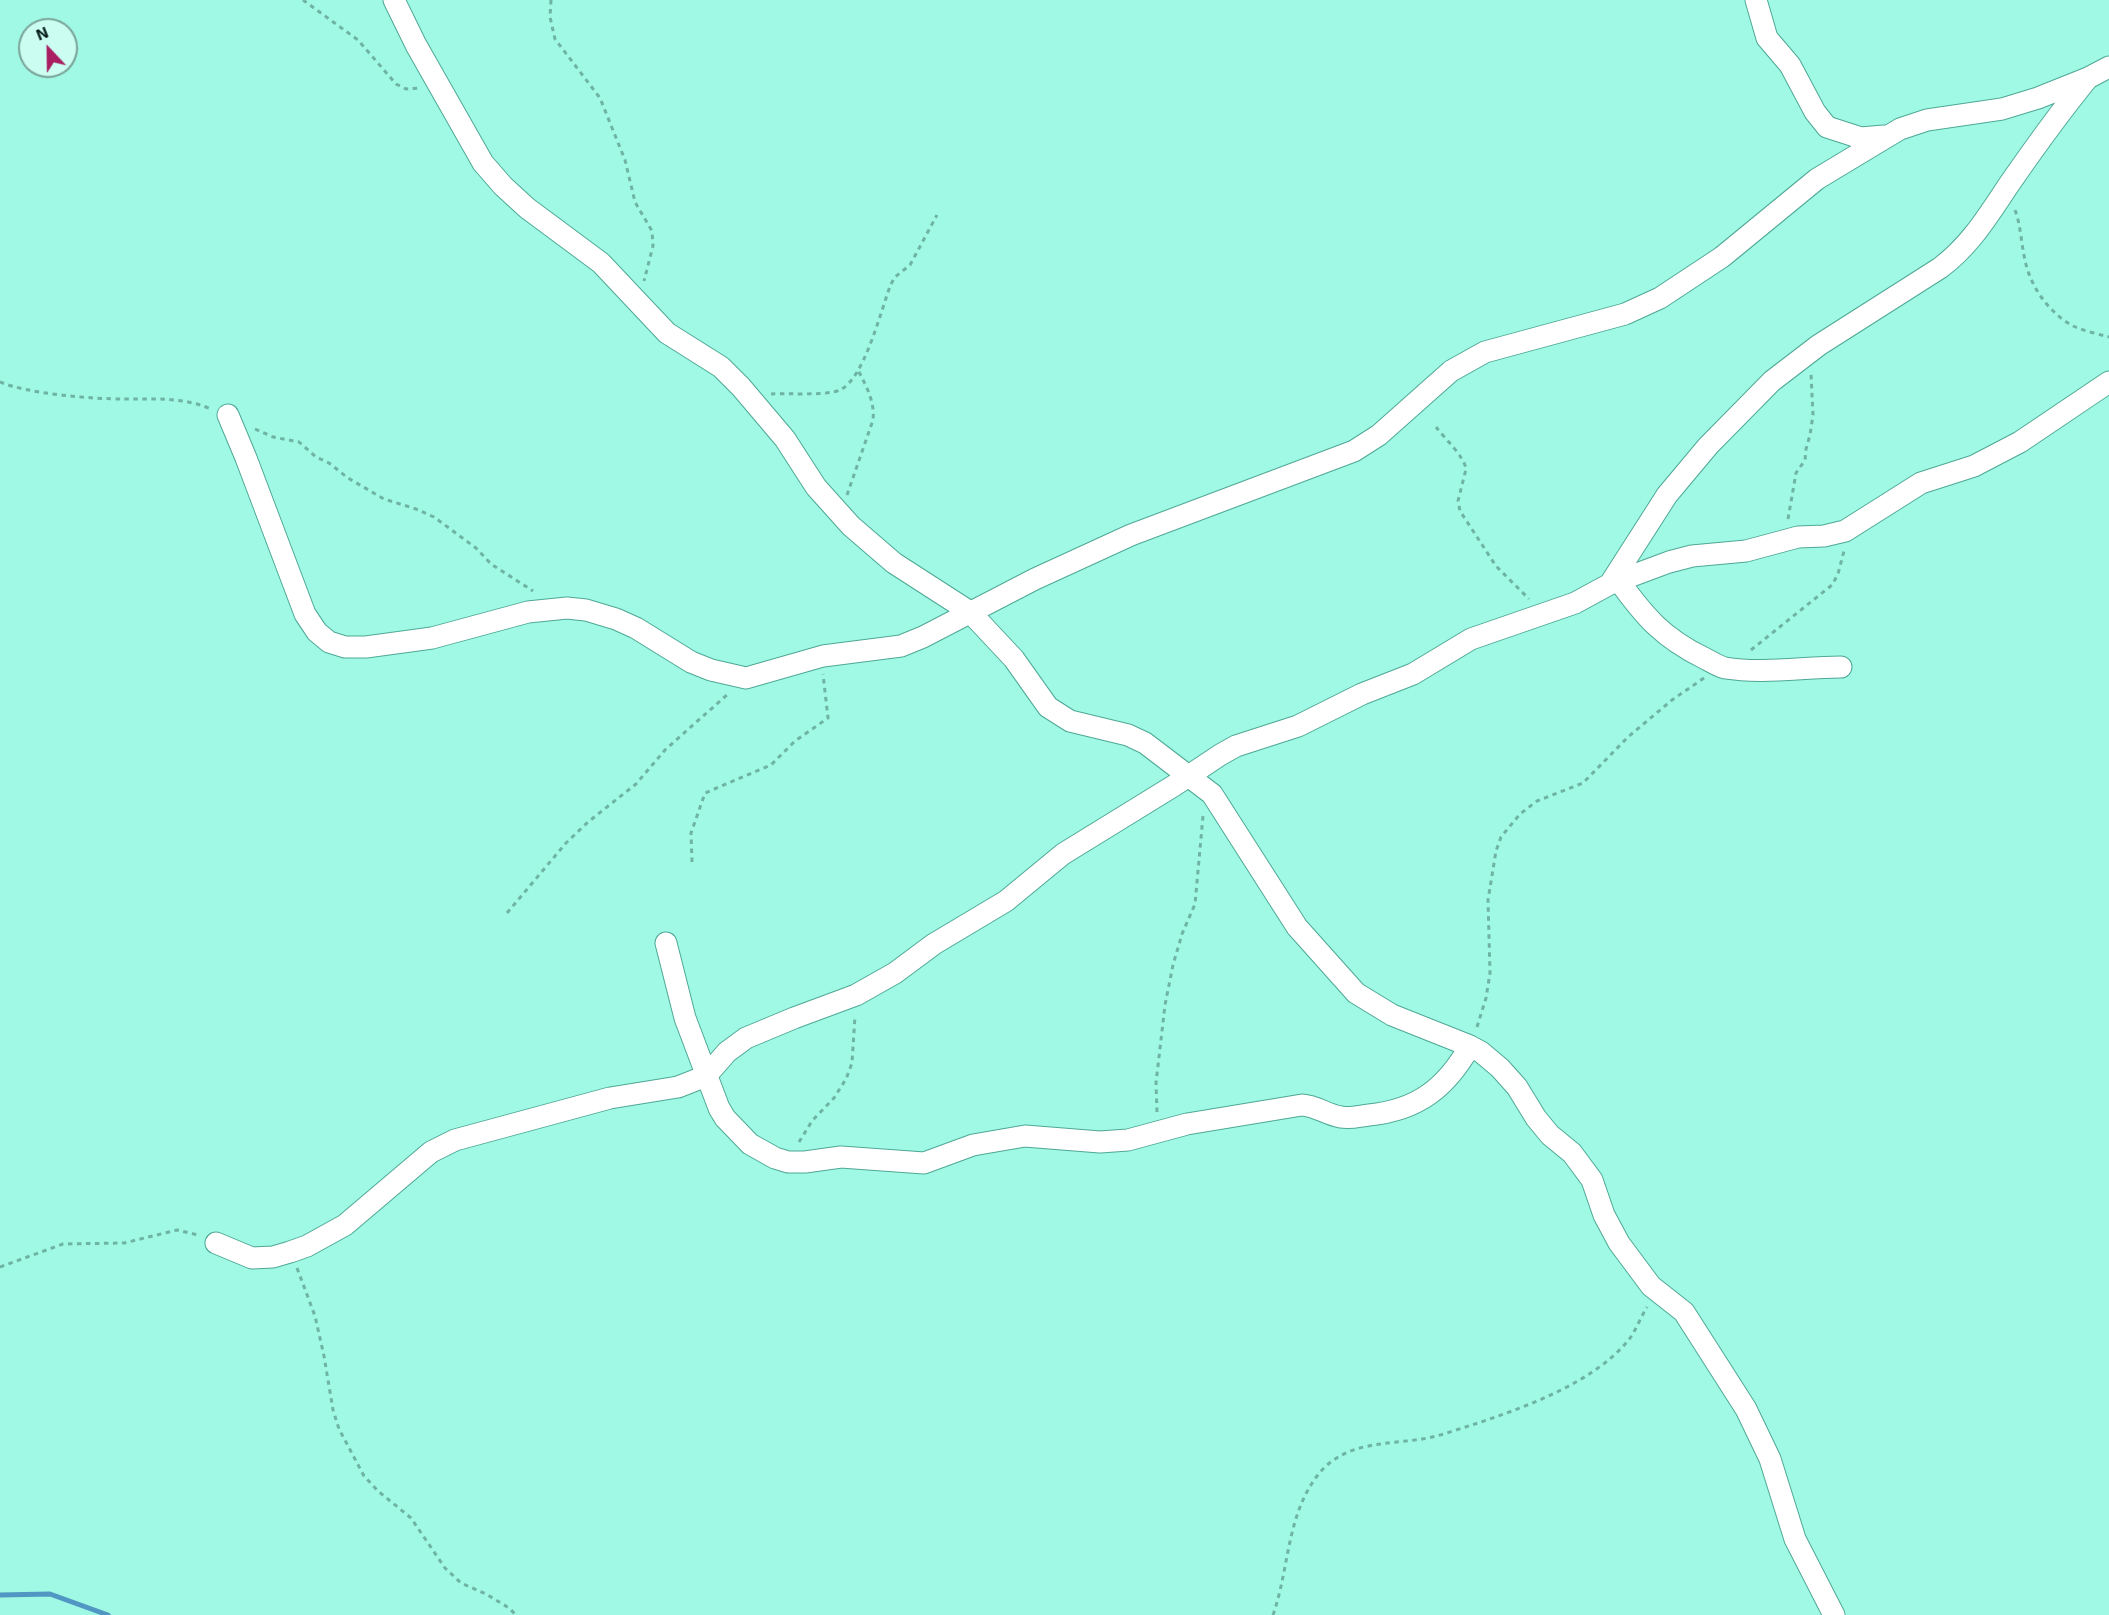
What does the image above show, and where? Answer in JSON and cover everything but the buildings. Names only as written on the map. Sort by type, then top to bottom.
[{"type":"street","points":[[394,0],[416,45],[483,163],[503,186],[601,263],[667,333],[721,367],[749,395],[785,439],[816,487],[870,544],[894,563],[970,612],[1022,669],[1035,692],[1048,707],[1070,721],[1128,735],[1146,743],[1212,795],[1297,927],[1356,993],[1392,1015],[1481,1052],[1517,1087],[1536,1118],[1550,1135],[1572,1153],[1592,1180],[1604,1215],[1619,1243],[1651,1286],[1684,1312],[1746,1409],[1770,1459],[1795,1539],[1834,1615]]},
{"type":"street","points":[[1756,0],[1767,38],[1790,65],[1815,112],[1827,127],[1861,138],[1887,135]]},
{"type":"street","points":[[228,415],[305,614],[317,632],[329,642],[345,647],[402,644],[528,612],[586,610],[636,628],[691,662],[711,670],[746,678],[823,656],[901,646],[1035,579],[1131,535],[1348,454],[1379,435],[1451,371],[1485,352],[1625,314],[1660,298],[1722,257],[1817,179],[1887,135],[1927,120],[2002,109],[2038,98],[2109,67]]},
{"type":"street","points":[[1615,582],[1667,495],[1708,446],[1772,381],[1809,352],[1958,255],[2055,118],[2088,78]]},
{"type":"street","points":[[216,1243],[252,1258],[273,1257],[290,1252],[315,1242],[345,1225],[431,1152],[455,1140],[610,1098],[678,1087],[706,1076],[727,1052],[746,1038],[856,995],[895,973],[947,936],[991,911],[1063,854],[1236,746],[1298,726],[1362,694],[1413,674],[1471,639],[1575,603],[1615,582],[1669,562],[1692,556],[1746,551],[1784,541],[1845,531],[1921,483],[1974,466],[2020,442],[2109,382]]},
{"type":"street","points":[[1615,582],[1646,617],[1669,637],[1723,668],[1761,670],[1841,667]]},
{"type":"street","points":[[666,943],[685,1018],[719,1108],[736,1131],[750,1144],[775,1158],[788,1162],[841,1157],[924,1162],[941,1158],[973,1144],[1025,1136],[1100,1142],[1128,1140],[1188,1124],[1302,1106],[1310,1106],[1347,1118],[1383,1113],[1422,1101],[1458,1067],[1470,1046]]},
{"type":"path","points":[[303,0],[358,40],[396,84],[406,89],[438,84]]},
{"type":"path","points":[[551,0],[550,17],[555,39],[600,98],[625,160],[635,202],[652,231],[653,246],[638,303]]},
{"type":"path","points":[[2006,189],[2020,228],[2025,260],[2033,287],[2061,317],[2074,326],[2109,337]]},
{"type":"path","points":[[749,395],[836,391],[849,384],[869,347],[891,284],[895,277],[909,265],[937,215]]},
{"type":"path","points":[[1784,541],[1796,473],[1805,460],[1813,415],[1809,352]]},
{"type":"path","points":[[840,513],[873,420],[874,412],[870,395],[858,370]]},
{"type":"path","points":[[0,382],[44,392],[106,399],[177,399],[228,415],[273,437],[299,442],[316,457],[384,499],[416,509],[434,518],[470,544],[492,564],[567,609]]},
{"type":"path","points":[[1436,427],[1465,464],[1466,469],[1458,501],[1460,511],[1496,566],[1528,598],[1548,612]]},
{"type":"path","points":[[1470,1046],[1486,999],[1490,973],[1488,900],[1496,851],[1501,837],[1530,806],[1537,801],[1583,783],[1622,743],[1672,700],[1765,639],[1832,585],[1842,561],[1845,531]]},
{"type":"path","points":[[692,862],[691,833],[705,793],[771,765],[795,741],[828,718],[823,656]]},
{"type":"path","points":[[507,913],[566,843],[588,822],[636,784],[673,743],[746,678]]},
{"type":"path","points":[[1158,1132],[1156,1083],[1165,1005],[1179,944],[1195,904],[1200,831],[1203,815],[1212,795]]},
{"type":"path","points":[[788,1162],[812,1121],[834,1098],[846,1079],[852,1063],[856,995]]},
{"type":"path","points":[[0,1267],[63,1244],[123,1243],[177,1230],[190,1232],[216,1243]]},
{"type":"path","points":[[290,1252],[315,1316],[333,1410],[339,1429],[364,1476],[378,1491],[411,1518],[435,1555],[453,1576],[461,1583],[486,1594],[516,1615]]},
{"type":"path","points":[[1273,1615],[1280,1597],[1289,1541],[1297,1515],[1315,1480],[1336,1458],[1355,1449],[1430,1438],[1538,1401],[1578,1380],[1605,1362],[1628,1341],[1657,1290]]},
{"type":"waterway","points":[[0,1595],[50,1594],[108,1615]]}]
